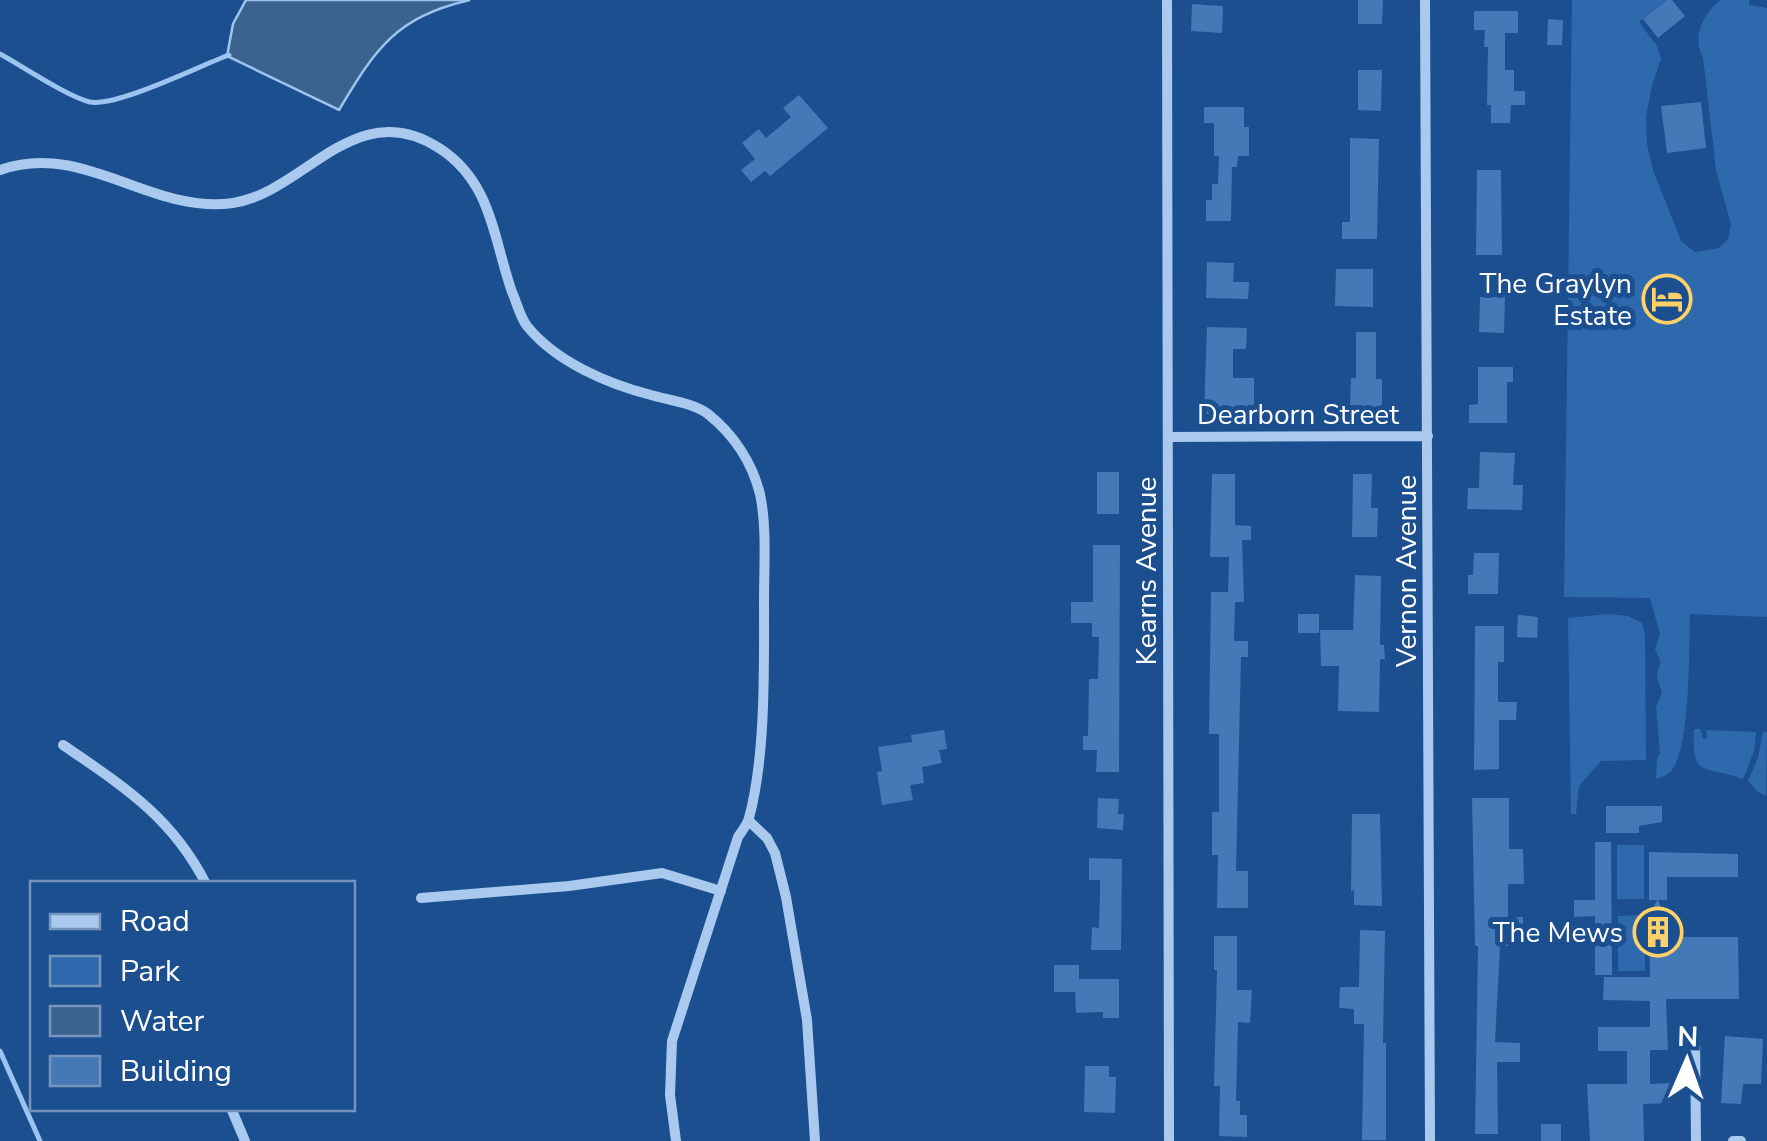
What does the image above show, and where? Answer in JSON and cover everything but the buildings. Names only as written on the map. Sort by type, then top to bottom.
[{"type":"street","name":"Kearns Avenue","points":[[1167,0],[1169,1141]]},
{"type":"street","name":"Vernon Avenue","points":[[1425,0],[1430,1141]]},
{"type":"street","points":[[0,170],[18,164],[56,162],[199,206],[236,203],[268,192],[324,153],[367,134],[404,134],[439,148],[479,186],[504,269],[528,327],[564,358],[615,386],[702,410],[735,437],[760,494],[764,559],[760,735],[749,822],[738,837],[672,1041],[670,1094],[676,1141]]},
{"type":"street","name":"Dearborn Street","points":[[1168,437],[1428,436]]},
{"type":"street","points":[[63,745],[158,814],[178,836],[204,881]]},
{"type":"street","points":[[749,822],[767,838],[775,853],[786,898],[807,1020],[815,1141]]},
{"type":"street","points":[[420,898],[569,886],[662,873],[721,891]]},
{"type":"street","points":[[1695,1035],[1696,1141]]},
{"type":"street","points":[[233,1111],[244,1141]]},
{"type":"street","points":[[1733,1141],[1741,1141]]},
{"type":"green space","points":[[1572,0],[1667,0],[1639,22],[1657,46],[1661,59],[1646,117],[1647,144],[1681,241],[1695,252],[1719,248],[1728,239],[1731,224],[1716,170],[1698,41],[1701,26],[1720,0],[1749,0],[1749,5],[1767,8],[1767,617],[1690,614],[1688,698],[1682,744],[1670,772],[1656,779],[1660,753],[1656,707],[1662,693],[1657,675],[1661,663],[1655,649],[1660,634],[1650,598],[1564,597]]},
{"type":"green space","points":[[1628,616],[1642,623],[1646,760],[1601,761],[1579,786],[1576,814],[1571,814],[1568,618]]},
{"type":"green space","points":[[1694,729],[1700,729],[1703,739],[1707,738],[1706,730],[1756,732],[1754,751],[1743,779],[1698,764]]},
{"type":"green space","points":[[1763,732],[1767,732],[1766,796],[1748,781]]},
{"type":"green space","points":[[1617,845],[1644,845],[1644,899],[1617,899]]},
{"type":"green space","points":[[1645,915],[1645,971],[1618,971],[1618,916]]},
{"type":"water","points":[[246,0],[470,0],[424,16],[391,38],[377,52],[339,110],[227,56],[233,24]]},
{"type":"waterway","points":[[0,54],[90,102],[138,92],[229,55]]},
{"type":"waterway","points":[[0,1051],[40,1141]]},
{"type":"place","name":"The Graylyn Estate","points":[[1667,299]]},
{"type":"place","name":"The Mews","points":[[1658,932]]}]
